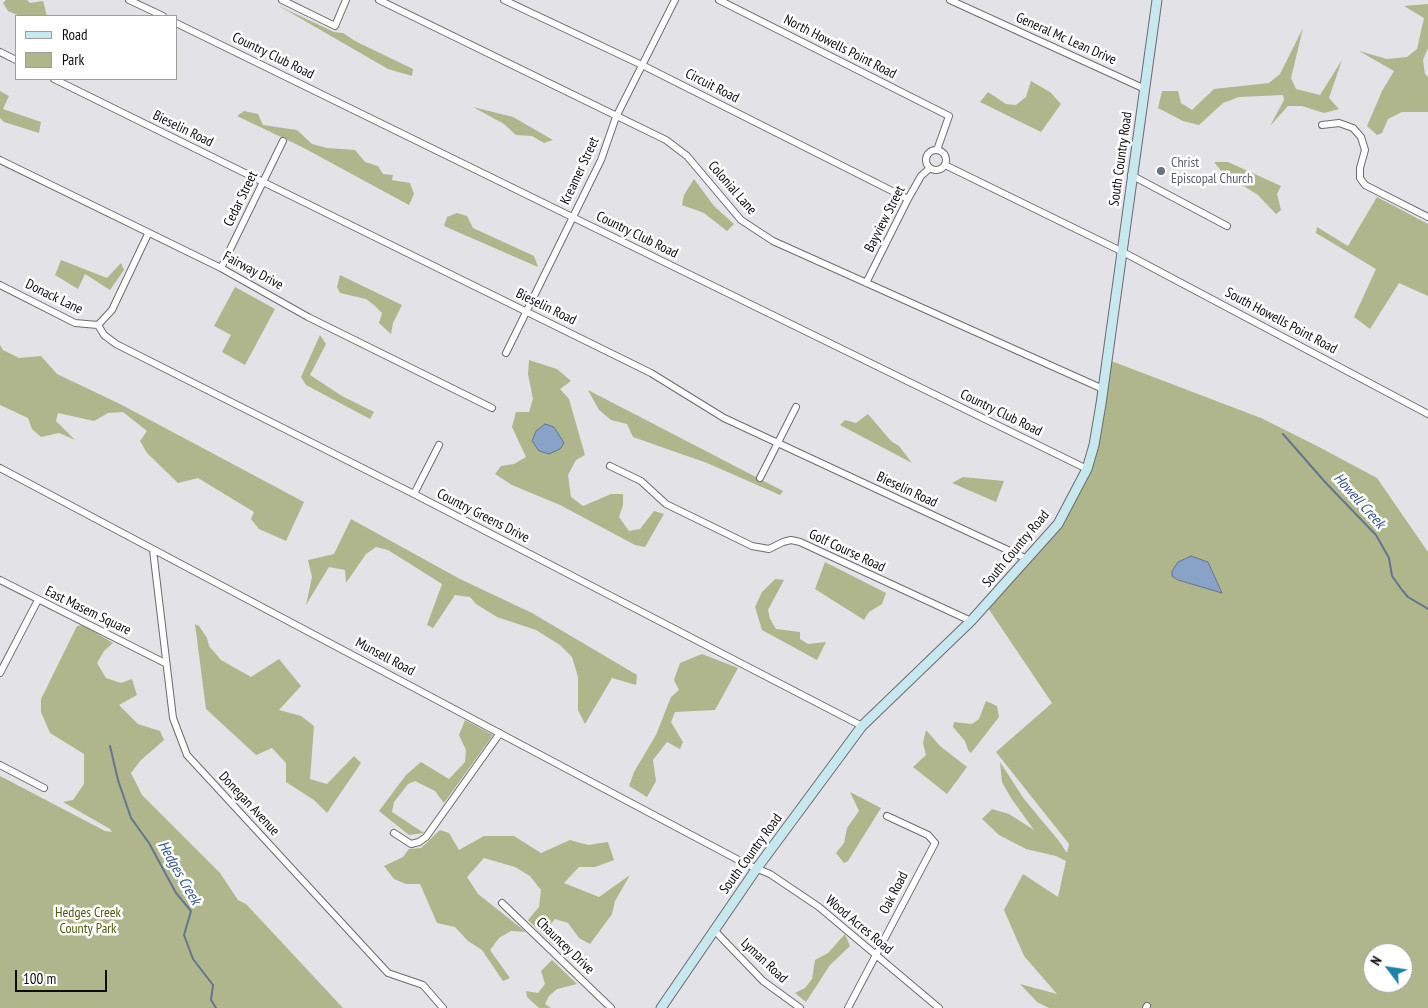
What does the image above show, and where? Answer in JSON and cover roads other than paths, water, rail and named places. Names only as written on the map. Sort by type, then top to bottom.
[{"type":"main road","name":"South Country Road","points":[[661,1008],[757,868],[862,726],[971,621],[1058,524],[1086,470],[1094,445],[1103,388],[1157,0]]},
{"type":"street","points":[[129,0],[161,15]]},
{"type":"street","points":[[282,0],[335,26],[346,0]]},
{"type":"street","name":"Colonial Lane","points":[[379,0],[666,140],[687,156],[732,212],[751,228],[773,241],[1103,388]]},
{"type":"street","name":"Circuit Road","points":[[504,0],[644,66],[908,199]]},
{"type":"street","name":"Kreamer Street","points":[[506,353],[601,160],[616,117],[644,66],[675,0]]},
{"type":"street","name":"North Howells Point Road","points":[[719,0],[949,116]]},
{"type":"street","name":"General Mc Lean Drive","points":[[950,0],[1145,89]]},
{"type":"street","name":"Country Club Road","points":[[178,24],[1086,470]]},
{"type":"street","points":[[0,52],[15,60]]},
{"type":"street","name":"Bieselin Road","points":[[56,80],[651,373],[724,418],[1027,559]]},
{"type":"street","name":"Bayview Street","points":[[866,283],[908,199],[921,176],[930,168],[926,164],[926,157],[930,152],[936,150],[949,116]]},
{"type":"street","points":[[1322,125],[1339,123],[1353,128],[1362,137],[1365,150],[1360,178],[1365,185],[1428,217]]},
{"type":"street","name":"Cedar Street","points":[[221,268],[283,141]]},
{"type":"street","points":[[936,150],[945,155],[945,165]]},
{"type":"street","name":"Fairway Drive","points":[[0,160],[148,234],[221,268],[308,317],[492,408]]},
{"type":"street","points":[[930,168],[937,171],[945,165]]},
{"type":"street","points":[[945,165],[1121,251]]},
{"type":"street","points":[[1132,175],[1227,226]]},
{"type":"street","points":[[98,324],[112,310],[148,234]]},
{"type":"street","name":"South Howells Point Road","points":[[1121,251],[1428,414]]},
{"type":"street","name":"Donack Lane","points":[[0,285],[76,323],[98,324]]},
{"type":"street","name":"Country Greens Drive","points":[[98,324],[104,335],[116,344],[414,494],[862,726]]},
{"type":"street","points":[[760,478],[796,407]]},
{"type":"street","points":[[414,494],[439,445]]},
{"type":"street","name":"Golf Course Road","points":[[610,466],[641,481],[666,504],[752,546],[769,549],[791,540],[800,542],[971,621]]},
{"type":"street","name":"Munsell Road","points":[[0,468],[757,868]]},
{"type":"street","name":"Donegan Avenue","points":[[153,550],[165,664],[173,718],[187,755],[388,974],[423,985],[443,1008]]},
{"type":"street","name":"East Masem Square","points":[[0,580],[165,664]]},
{"type":"street","points":[[0,673],[38,600]]},
{"type":"street","points":[[394,834],[411,844],[419,842],[426,837],[500,732]]},
{"type":"street","points":[[0,765],[44,788]]},
{"type":"street","name":"Oak Road","points":[[848,1008],[935,843],[928,835],[887,816]]},
{"type":"street","name":"Wood Acres Road","points":[[757,868],[770,874],[819,907],[939,1008]]},
{"type":"street","name":"Chauncey Drive","points":[[502,903],[610,1008]]},
{"type":"street","name":"Lyman Road","points":[[714,930],[763,981],[800,1008]]},
{"type":"water","points":[[545,424],[554,427],[564,443],[560,449],[549,454],[539,451],[532,441],[536,431]]},
{"type":"water","points":[[1191,556],[1208,562],[1222,593],[1178,580],[1172,576],[1172,571],[1178,562]]},
{"type":"waterway","name":"Howell Creek","points":[[1283,434],[1325,482],[1376,535],[1389,558],[1392,576],[1402,590],[1408,597],[1428,609]]},
{"type":"waterway","name":"Hedges Creek","points":[[110,746],[118,780],[131,818],[149,843],[176,893],[191,911],[184,935],[193,959],[213,985],[211,1000],[216,1008]]},
{"type":"place","name":"Christ Episcopal Church","points":[[1161,171]]},
{"type":"park label","name":"Hedges Creek County Park","points":[[88,922]]}]
